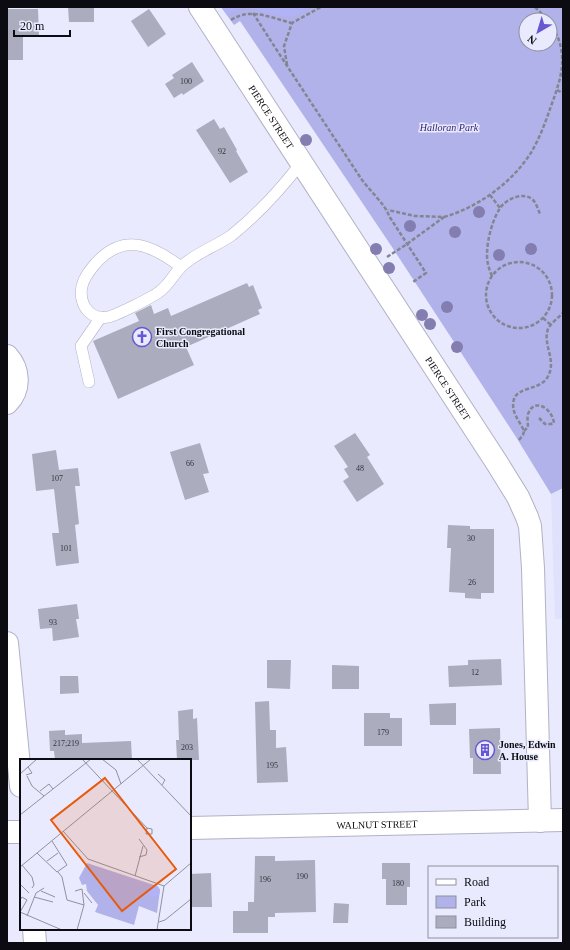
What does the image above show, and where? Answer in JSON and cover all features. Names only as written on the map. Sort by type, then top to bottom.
[{"type":"street","name":"PIERCE STREET","points":[[200,7],[497,463],[525,510],[530,526],[533,568],[540,821]]},
{"type":"street","points":[[7,356],[15,366],[17,380],[14,394],[7,403]]},
{"type":"street","points":[[7,643],[20,776]]},
{"type":"street","name":"WALNUT STREET","points":[[191,828],[563,820]]},
{"type":"street","points":[[7,832],[20,832]]},
{"type":"street","points":[[34,930],[35,943]]},
{"type":"lane","points":[[181,267],[160,252],[130,244],[119,246],[109,252],[90,271],[83,281],[81,293],[85,308],[94,316],[107,318],[159,293],[181,267],[237,230],[259,211],[301,163]]},
{"type":"lane","points":[[89,382],[81,346],[101,317]]},
{"type":"path","points":[[287,68],[284,46],[292,23],[321,7]]},
{"type":"path","points":[[228,22],[241,15],[253,13],[292,23]]},
{"type":"path","points":[[253,13],[287,68],[366,186],[387,210],[389,216],[426,273],[413,282]]},
{"type":"path","points":[[387,210],[415,216],[444,217],[456,214],[490,195],[509,179],[526,160],[538,139],[557,90],[562,70],[563,50],[558,36]]},
{"type":"path","points":[[557,90],[563,93]]},
{"type":"path","points":[[490,195],[500,208]]},
{"type":"path","points":[[492,277],[487,263],[488,247],[494,222],[500,208],[511,199],[524,196],[532,200],[540,214]]},
{"type":"path","points":[[382,260],[408,244],[444,217]]},
{"type":"path","points":[[517,262],[530,264],[542,271],[550,282],[552,296],[550,306],[543,318],[532,325],[520,328],[508,326],[497,319],[492,313],[487,301],[487,288],[492,277],[504,266],[517,262]]},
{"type":"path","points":[[524,431],[515,415],[514,401],[519,393],[534,387],[546,378],[551,359],[547,337],[548,330],[563,313]]},
{"type":"path","points":[[543,318],[551,326]]},
{"type":"path","points":[[519,440],[528,427],[529,413],[532,408],[539,406],[545,407],[549,410],[554,423],[545,424],[539,418]]},
{"type":"shaded area","points":[[221,7],[307,7],[300,13],[292,16],[284,16],[249,9],[237,10],[227,15]]},
{"type":"shaded area","points":[[563,488],[563,619],[555,619],[551,494]]},
{"type":"green space","name":"Halloran Park","points":[[221,7],[563,7],[563,488],[551,494],[516,437],[392,247],[240,21],[234,25]]},
{"type":"building","points":[[68,7],[94,7],[94,22],[69,22]]},
{"type":"building","points":[[7,9],[38,9],[39,35],[23,36],[23,60],[7,60]]},
{"type":"building","points":[[149,9],[166,34],[148,47],[131,21]]},
{"type":"building","points":[[192,62],[204,81],[183,95],[182,93],[174,98],[165,84],[174,78],[172,75]]},
{"type":"building","points":[[214,119],[220,129],[224,127],[248,172],[230,183],[196,130]]},
{"type":"building","points":[[247,283],[249,287],[253,285],[262,308],[258,310],[260,314],[186,347],[194,365],[118,399],[93,341],[139,321],[135,313],[151,305],[154,314],[168,308],[171,316]]},
{"type":"building","points":[[355,433],[370,455],[367,457],[384,484],[357,502],[343,481],[349,477],[344,469],[348,467],[334,446]]},
{"type":"building","points":[[200,443],[209,473],[203,474],[209,492],[185,500],[170,452]]},
{"type":"building","points":[[56,450],[59,470],[78,468],[80,486],[75,486],[79,524],[75,525],[79,563],[56,566],[52,533],[59,533],[54,489],[36,491],[32,454]]},
{"type":"building","points":[[448,525],[470,526],[470,529],[494,529],[494,593],[481,593],[481,599],[465,598],[465,593],[449,592],[451,548],[447,548]]},
{"type":"building","points":[[77,604],[79,619],[76,619],[79,637],[53,641],[52,628],[40,629],[38,609]]},
{"type":"building","points":[[501,659],[502,685],[449,687],[448,666],[468,665],[468,660]]},
{"type":"building","points":[[267,660],[291,660],[290,689],[267,688]]},
{"type":"building","points":[[332,665],[359,666],[359,689],[332,689]]},
{"type":"building","points":[[60,676],[78,676],[79,693],[60,694]]},
{"type":"building","points":[[269,701],[270,730],[276,730],[276,748],[286,747],[288,782],[257,783],[255,702]]},
{"type":"building","points":[[456,703],[456,725],[430,725],[429,704]]},
{"type":"building","points":[[193,709],[193,719],[197,718],[199,760],[177,759],[176,740],[179,740],[178,711]]},
{"type":"building","points":[[364,713],[390,713],[390,718],[402,718],[402,746],[364,746]]},
{"type":"building","name":"Jones, Edwin A. House","points":[[500,728],[501,774],[473,774],[473,758],[470,758],[469,729]]},
{"type":"building","points":[[65,730],[65,735],[82,734],[82,743],[131,741],[132,759],[55,759],[54,751],[50,751],[49,731]]},
{"type":"building","points":[[255,856],[275,856],[275,861],[315,860],[316,912],[275,913],[275,917],[268,917],[268,933],[233,933],[233,911],[248,911],[248,902],[254,902]]},
{"type":"building","points":[[382,863],[410,863],[410,887],[407,887],[407,905],[386,905],[386,879],[382,879]]},
{"type":"building","points":[[211,873],[212,907],[191,907],[191,874]]},
{"type":"building","points":[[334,903],[349,904],[348,923],[333,923]]},
{"type":"place","name":"First Congregational Church","points":[[142,337]]},
{"type":"place","name":"Jones, Edwin A. House","points":[[485,750]]}]
